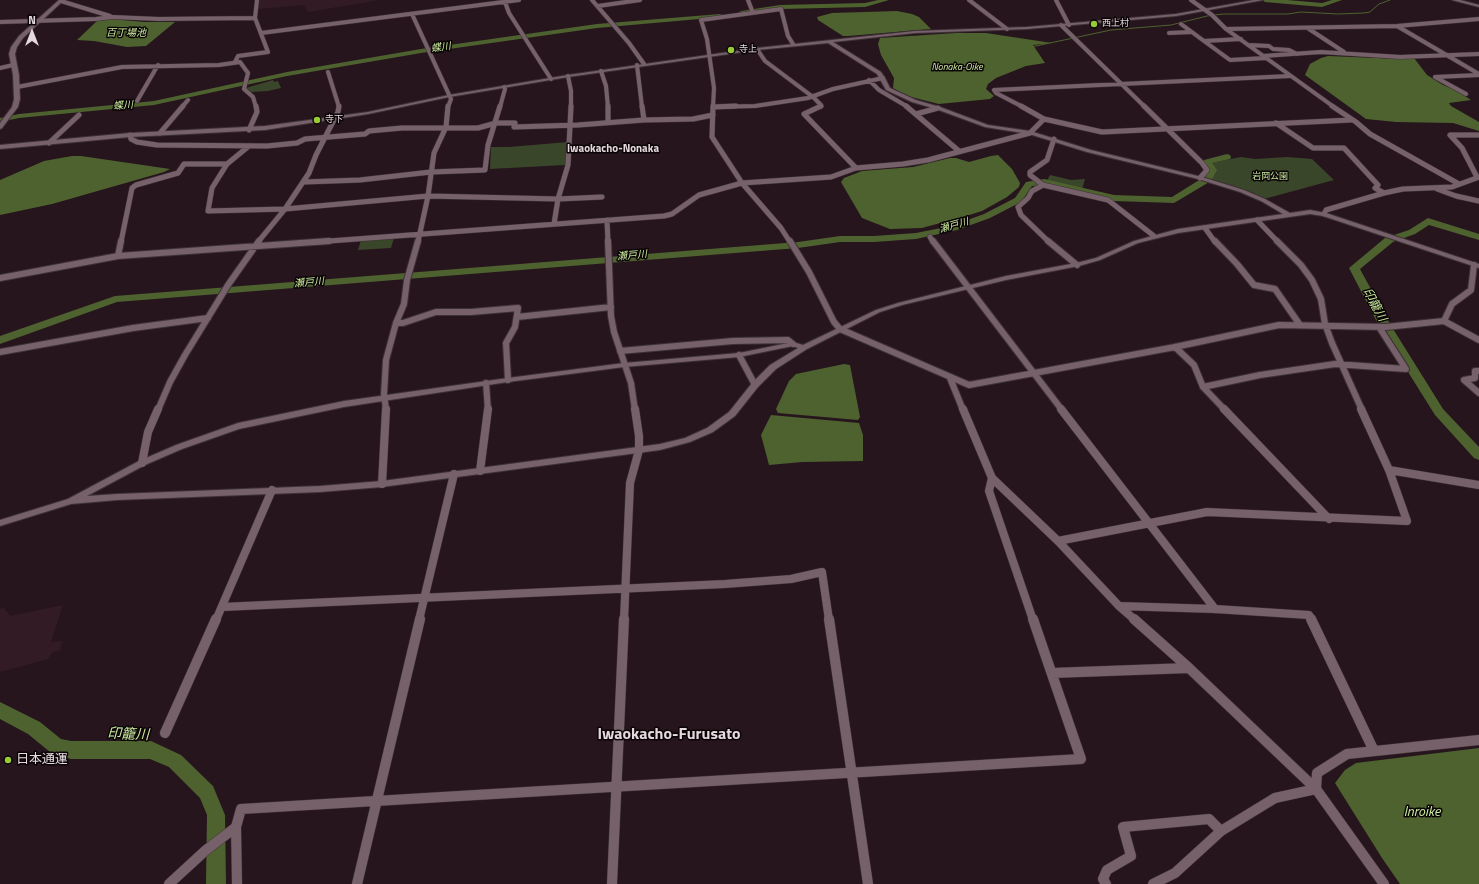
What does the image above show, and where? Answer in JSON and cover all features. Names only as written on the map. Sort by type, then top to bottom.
[{"type":"main road","points":[[0,128],[15,107],[17,99],[14,47],[21,37],[61,0]]},
{"type":"main road","points":[[1454,0],[1479,6]]},
{"type":"street","points":[[61,0],[112,16],[158,19],[255,18]]},
{"type":"street","points":[[235,62],[238,56],[268,52],[255,18],[257,0]]},
{"type":"street","points":[[465,0],[468,6]]},
{"type":"street","points":[[261,33],[520,0]]},
{"type":"street","points":[[592,0],[629,43],[644,64]]},
{"type":"street","points":[[598,6],[640,0]]},
{"type":"street","points":[[748,0],[752,12]]},
{"type":"street","points":[[969,0],[1007,29]]},
{"type":"street","points":[[1056,0],[1069,24]]},
{"type":"street","points":[[1191,0],[1213,16],[1226,29],[1375,137],[1459,184]]},
{"type":"street","points":[[0,147],[130,135],[249,130],[335,118],[449,96],[637,65],[793,44],[915,32],[1061,26],[1069,24],[1176,15],[1262,0]]},
{"type":"street","points":[[505,2],[509,13],[551,79]]},
{"type":"street","points":[[793,44],[788,36],[781,9],[701,20],[707,39],[708,55],[714,88],[712,137],[742,183],[781,228],[790,241],[809,272],[834,322],[840,329],[950,378],[969,384],[1036,373],[1279,325],[1325,324],[1380,326],[1444,321],[1479,340]]},
{"type":"street","points":[[382,484],[386,403],[384,398],[386,360],[396,323],[404,304],[407,280],[420,234],[428,196],[430,172],[434,153],[446,127],[447,110],[451,98],[412,14]]},
{"type":"street","points":[[0,22],[96,19],[112,16]]},
{"type":"street","points":[[1226,29],[1309,29],[1397,26],[1479,19]]},
{"type":"street","points":[[0,27],[38,21]]},
{"type":"street","points":[[1181,24],[1230,60],[1321,52],[1344,52],[1400,57],[1479,54]]},
{"type":"street","points":[[1061,26],[1202,163],[1207,170],[1200,178]]},
{"type":"street","points":[[1397,26],[1479,74]]},
{"type":"street","points":[[1309,29],[1344,52]]},
{"type":"street","points":[[1169,33],[1191,32]]},
{"type":"street","points":[[1204,41],[1240,39]]},
{"type":"street","points":[[828,41],[884,78],[888,89],[914,101],[987,126],[1030,133],[1089,150],[1200,178],[1263,200],[1289,215]]},
{"type":"street","points":[[1248,45],[1269,46],[1273,49],[1289,50],[1296,54]]},
{"type":"street","points":[[757,49],[766,61],[813,97],[821,107],[804,114],[856,168]]},
{"type":"street","points":[[17,87],[122,67],[158,65],[219,65],[240,62],[248,73],[244,89],[253,97],[256,102],[258,112],[249,130]]},
{"type":"street","points":[[0,68],[14,65]]},
{"type":"street","points":[[137,101],[158,65]]},
{"type":"street","points":[[637,65],[644,120]]},
{"type":"street","points":[[601,71],[606,86],[608,122]]},
{"type":"street","points":[[142,463],[148,432],[170,382],[222,294],[254,246],[285,209],[293,195],[304,182],[335,118],[339,107],[328,72]]},
{"type":"street","points":[[1466,94],[1435,77],[1479,74]]},
{"type":"street","points":[[554,224],[558,199],[568,165],[571,91],[568,76]]},
{"type":"street","points":[[1290,76],[994,90],[996,93],[1044,119],[1102,132],[1351,120]]},
{"type":"street","points":[[713,107],[755,106],[813,97],[833,89],[869,80],[884,78]]},
{"type":"street","points":[[869,80],[879,90],[901,102],[959,151]]},
{"type":"street","points":[[304,182],[360,180],[430,172],[485,170],[488,145],[496,123],[505,90],[504,87]]},
{"type":"street","points":[[160,133],[188,100]]},
{"type":"street","points":[[916,114],[938,108]]},
{"type":"street","points":[[49,143],[79,115]]},
{"type":"street","points":[[130,135],[131,139],[137,142],[157,144],[249,146],[297,143],[305,139],[365,134],[369,131],[385,129],[446,127],[478,128],[496,123],[515,123],[514,127],[570,125],[644,120],[693,119],[713,115]]},
{"type":"street","points":[[0,278],[118,256],[672,214],[699,195],[742,183],[831,177],[856,168],[903,164],[928,160],[1030,133],[1044,119]]},
{"type":"street","points":[[1276,123],[1313,148],[1344,148],[1378,185],[1375,188],[1384,193]]},
{"type":"street","points":[[1324,214],[1326,210],[1384,193],[1403,189],[1452,187],[1478,177],[1462,148],[1450,135],[1479,135]]},
{"type":"street","points":[[1054,139],[1047,160],[1030,172],[1030,175],[1043,185],[1108,200],[1154,236]]},
{"type":"street","points":[[249,146],[227,164],[212,188],[208,210],[210,212],[285,209],[428,196],[558,199],[602,197]]},
{"type":"street","points":[[118,256],[132,188],[136,185],[178,173],[184,164],[227,164]]},
{"type":"street","points":[[1043,185],[1032,190],[1028,198],[1018,206],[1021,215],[1060,252],[1077,265]]},
{"type":"street","points":[[1435,188],[1456,196],[1479,201]]},
{"type":"street","points":[[71,501],[117,497],[320,489],[382,484],[660,447],[687,440],[710,430],[732,414],[773,367],[804,347],[885,309],[969,287],[1077,265],[1154,236],[1310,212],[1324,214],[1476,266],[1471,290],[1452,304],[1444,321]]},
{"type":"street","points":[[607,220],[611,316],[620,351],[631,383],[635,401],[639,436],[638,450],[630,483],[612,884]]},
{"type":"street","points":[[1058,541],[1207,512],[1329,519],[1407,521],[1389,470],[1341,364],[1325,324],[1321,299],[1312,280],[1301,266],[1257,220]]},
{"type":"street","points":[[1205,228],[1221,249],[1237,264],[1254,285],[1275,289],[1300,325]]},
{"type":"street","points":[[930,237],[1151,523],[1215,609]]},
{"type":"street","points":[[517,316],[611,307]]},
{"type":"street","points":[[396,323],[403,323],[436,312],[471,312],[518,308],[515,327],[506,343],[508,380]]},
{"type":"street","points":[[0,352],[133,328],[208,318]]},
{"type":"street","points":[[1203,387],[1260,375],[1341,364],[1406,369],[1380,326]]},
{"type":"street","points":[[620,351],[733,341],[788,340],[793,344],[804,347]]},
{"type":"street","points":[[0,523],[71,501],[142,463],[179,447],[238,426],[344,404],[384,398],[624,364],[739,356],[793,344]]},
{"type":"street","points":[[1175,346],[1194,365],[1203,387],[1329,519]]},
{"type":"street","points":[[739,356],[755,386]]},
{"type":"street","points":[[1479,371],[1475,371],[1475,378],[1464,380],[1479,393]]},
{"type":"street","points":[[950,378],[992,478],[1058,541],[1119,606],[1189,668],[1316,789],[1384,884]]},
{"type":"street","points":[[480,470],[488,406],[486,383]]},
{"type":"street","points":[[1389,470],[1479,485]]},
{"type":"street","points":[[357,884],[454,474]]},
{"type":"street","points":[[236,884],[236,827],[241,809],[852,774],[1081,759],[989,491],[992,478]]},
{"type":"street","points":[[165,733],[222,607],[272,490]]},
{"type":"street","points":[[222,607],[791,579],[822,572],[868,884]]},
{"type":"street","points":[[1119,606],[1215,609],[1309,615],[1374,751]]},
{"type":"street","points":[[1052,673],[1189,668]]},
{"type":"street","points":[[1316,789],[1318,773],[1347,754],[1479,740]]},
{"type":"street","points":[[1153,884],[1174,873],[1221,831],[1275,798],[1316,789]]},
{"type":"street","points":[[1106,884],[1103,879],[1107,870],[1132,856],[1123,827],[1209,819],[1221,831]]},
{"type":"street","points":[[169,884],[206,850],[236,827]]},
{"type":"shaded area","points":[[259,0],[379,0],[308,12],[304,5],[259,9]]},
{"type":"shaded area","points":[[63,605],[51,642],[62,641],[60,651],[53,652],[48,659],[0,672],[0,609],[4,608],[10,616]]},
{"type":"green space","points":[[273,80],[274,82],[278,81],[281,88],[268,91],[251,92],[246,88]]},
{"type":"green space","points":[[568,142],[569,154],[565,165],[490,169],[491,147]]},
{"type":"green space","name":"岩岡公園","points":[[1241,157],[1255,159],[1287,157],[1312,159],[1334,180],[1264,199],[1211,179],[1216,170],[1210,163]]},
{"type":"green space","points":[[1050,175],[1071,180],[1085,179],[1082,190],[1046,182]]},
{"type":"green space","points":[[394,238],[391,248],[358,250],[361,240]]},
{"type":"water","points":[[897,11],[919,17],[931,29],[843,36],[818,20],[817,17],[832,13]]},
{"type":"water","name":"百丁場池","points":[[110,19],[145,22],[175,22],[146,46],[127,47],[94,41],[77,40],[97,21]]},
{"type":"water","name":"Nonaka-Oike","points":[[956,33],[986,33],[1052,43],[1033,45],[1045,63],[1026,66],[996,78],[988,84],[986,89],[994,96],[990,99],[939,104],[907,96],[893,88],[894,78],[881,55],[878,44],[880,38]]},
{"type":"water","points":[[1328,56],[1403,59],[1414,58],[1427,75],[1471,100],[1449,103],[1451,106],[1479,122],[1479,131],[1453,123],[1396,122],[1366,119],[1305,75],[1310,64]]},
{"type":"water","points":[[998,155],[1012,169],[1020,183],[1019,187],[1007,197],[982,211],[922,228],[890,229],[862,218],[841,182],[844,178],[862,171],[913,167],[950,158],[956,158],[969,162]]},
{"type":"water","points":[[72,156],[170,169],[52,204],[0,215],[0,180],[44,161]]},
{"type":"water","points":[[844,364],[850,365],[860,417],[858,420],[778,413],[776,409],[789,381],[796,374]]},
{"type":"water","points":[[771,415],[859,423],[863,435],[863,461],[802,462],[769,465],[761,435]]},
{"type":"water","name":"Inroike","points":[[1479,748],[1479,884],[1400,884],[1335,783],[1345,770],[1356,763]]},
{"type":"waterway","name":"蝶川","points":[[741,13],[780,7],[865,5],[886,0]]},
{"type":"waterway","name":"蝶川","points":[[1265,0],[1322,5],[1339,0]]},
{"type":"waterway","points":[[1031,47],[1111,30],[1171,25],[1207,16],[1223,14],[1288,14],[1301,12],[1338,14],[1364,13],[1370,12],[1379,4],[1390,0]]},
{"type":"waterway","name":"蝶川","points":[[0,120],[19,116],[154,103],[287,74],[421,51],[597,26],[720,16]]},
{"type":"waterway","name":"瀬戸川","points":[[0,340],[115,299],[798,245],[840,239],[874,239],[916,236],[954,228],[987,216],[1018,200],[1023,195],[1029,184],[1044,182],[1114,198],[1174,200],[1208,179],[1213,170],[1207,162],[1227,157]]},
{"type":"waterway","name":"印籠川","points":[[1479,237],[1428,221],[1412,232],[1389,240],[1354,268],[1384,324],[1439,412],[1479,455]]},
{"type":"waterway","name":"印籠川","points":[[0,710],[34,728],[56,746],[71,750],[151,750],[175,761],[207,792],[216,815],[216,884]]},
{"type":"place","name":"西上村","points":[[1094,24]]},
{"type":"place","name":"寺上","points":[[731,50]]},
{"type":"place","name":"寺下","points":[[317,120]]},
{"type":"place","name":"日本通運","points":[[8,760]]},
{"type":"district","name":"Iwaokacho-Nonaka","points":[[613,149]]},
{"type":"district","name":"Iwaokacho-Furusato","points":[[669,735]]}]
